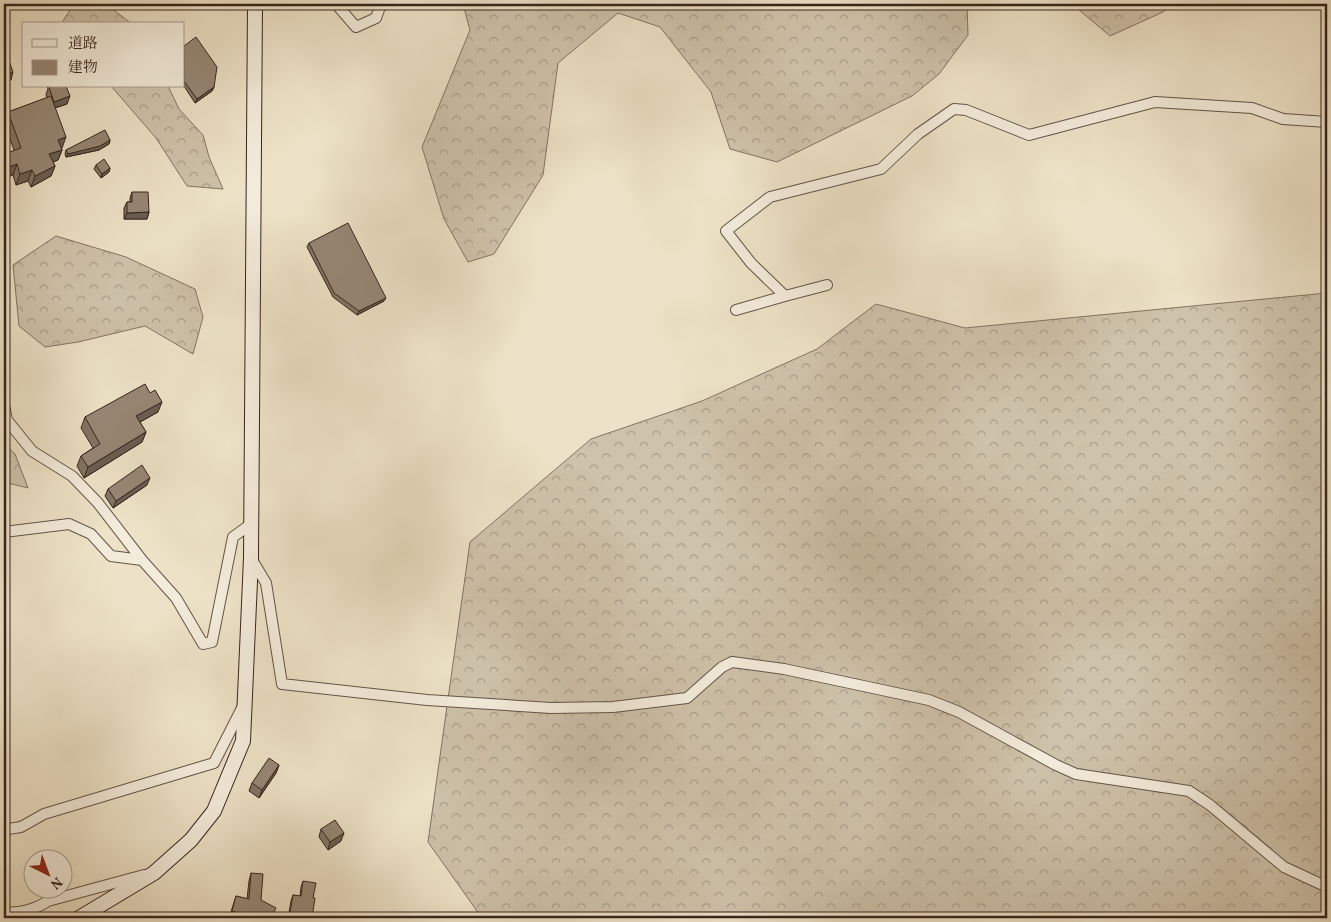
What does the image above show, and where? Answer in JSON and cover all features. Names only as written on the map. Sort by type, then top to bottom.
[{"type":"street","points":[[79,918],[154,873],[191,840],[214,811],[243,741],[251,558],[255,4]]},
{"type":"street","points":[[336,4],[356,27],[376,18],[381,4]]},
{"type":"street","points":[[785,296],[751,263],[726,231],[770,197],[881,169],[918,134],[954,108],[966,110],[1029,135],[1155,102],[1252,108],[1283,119],[1327,122]]},
{"type":"street","points":[[736,310],[827,285]]},
{"type":"street","points":[[4,405],[7,420],[32,450],[72,476],[98,503],[142,560],[176,598],[203,644],[212,642],[234,537],[250,524]]},
{"type":"street","points":[[4,532],[69,524],[91,534],[111,556],[142,560]]},
{"type":"street","points":[[251,558],[266,583],[282,684],[427,700],[551,708],[613,707],[687,698],[722,667],[732,662],[793,670],[929,700],[959,712],[1076,774],[1189,792],[1210,805],[1284,867],[1327,887]]},
{"type":"street","points":[[4,826],[8,830],[21,827],[44,814],[214,763],[246,700]]},
{"type":"street","points":[[4,912],[11,913],[37,908],[48,901],[154,873]]},
{"type":"green space","points":[[74,4],[106,4],[129,22],[62,22]]},
{"type":"green space","points":[[463,4],[967,4],[968,35],[939,74],[912,96],[777,162],[730,149],[711,92],[660,27],[618,13],[558,63],[543,175],[494,254],[468,262],[444,219],[422,147],[470,30]]},
{"type":"green space","points":[[1072,4],[1172,4],[1163,12],[1110,36]]},
{"type":"green space","points":[[113,88],[169,88],[179,109],[203,135],[209,157],[223,189],[187,186],[156,138]]},
{"type":"green space","points":[[56,236],[126,257],[195,289],[203,317],[193,354],[145,326],[78,342],[45,347],[19,326],[13,265]]},
{"type":"green space","points":[[1327,293],[1327,918],[482,918],[428,842],[470,542],[591,439],[702,401],[817,349],[876,304],[965,328]]},
{"type":"green space","points":[[4,443],[15,454],[28,488],[4,482]]},
{"type":"building","points":[[196,37],[217,67],[214,87],[197,99],[185,82],[185,45]]},
{"type":"building","points":[[8,58],[13,72],[4,76],[4,60]]},
{"type":"building","points":[[50,88],[67,88],[70,96],[54,102]]},
{"type":"building","points":[[51,96],[66,137],[58,140],[62,150],[49,154],[55,166],[35,176],[32,170],[20,174],[17,164],[4,169],[4,154],[21,148],[8,112]]},
{"type":"building","points":[[105,130],[110,140],[100,146],[68,154],[66,150]]},
{"type":"building","points":[[104,159],[110,168],[102,174],[96,165]]},
{"type":"building","points":[[132,192],[148,192],[149,212],[127,213],[127,202],[132,202]]},
{"type":"building","points":[[348,223],[386,298],[359,311],[334,293],[309,243]]},
{"type":"building","points":[[145,384],[150,393],[155,390],[162,402],[136,416],[146,432],[88,467],[81,456],[100,444],[85,417]]},
{"type":"building","points":[[142,465],[150,478],[116,501],[108,489]]},
{"type":"building","points":[[269,758],[279,765],[262,790],[252,783]]},
{"type":"building","points":[[335,820],[344,833],[330,842],[321,829]]},
{"type":"building","points":[[251,873],[263,874],[261,900],[276,908],[271,918],[248,918],[249,916],[232,911],[236,896],[249,899]]},
{"type":"building","points":[[303,881],[316,883],[312,918],[289,918],[293,895],[301,896]]}]
